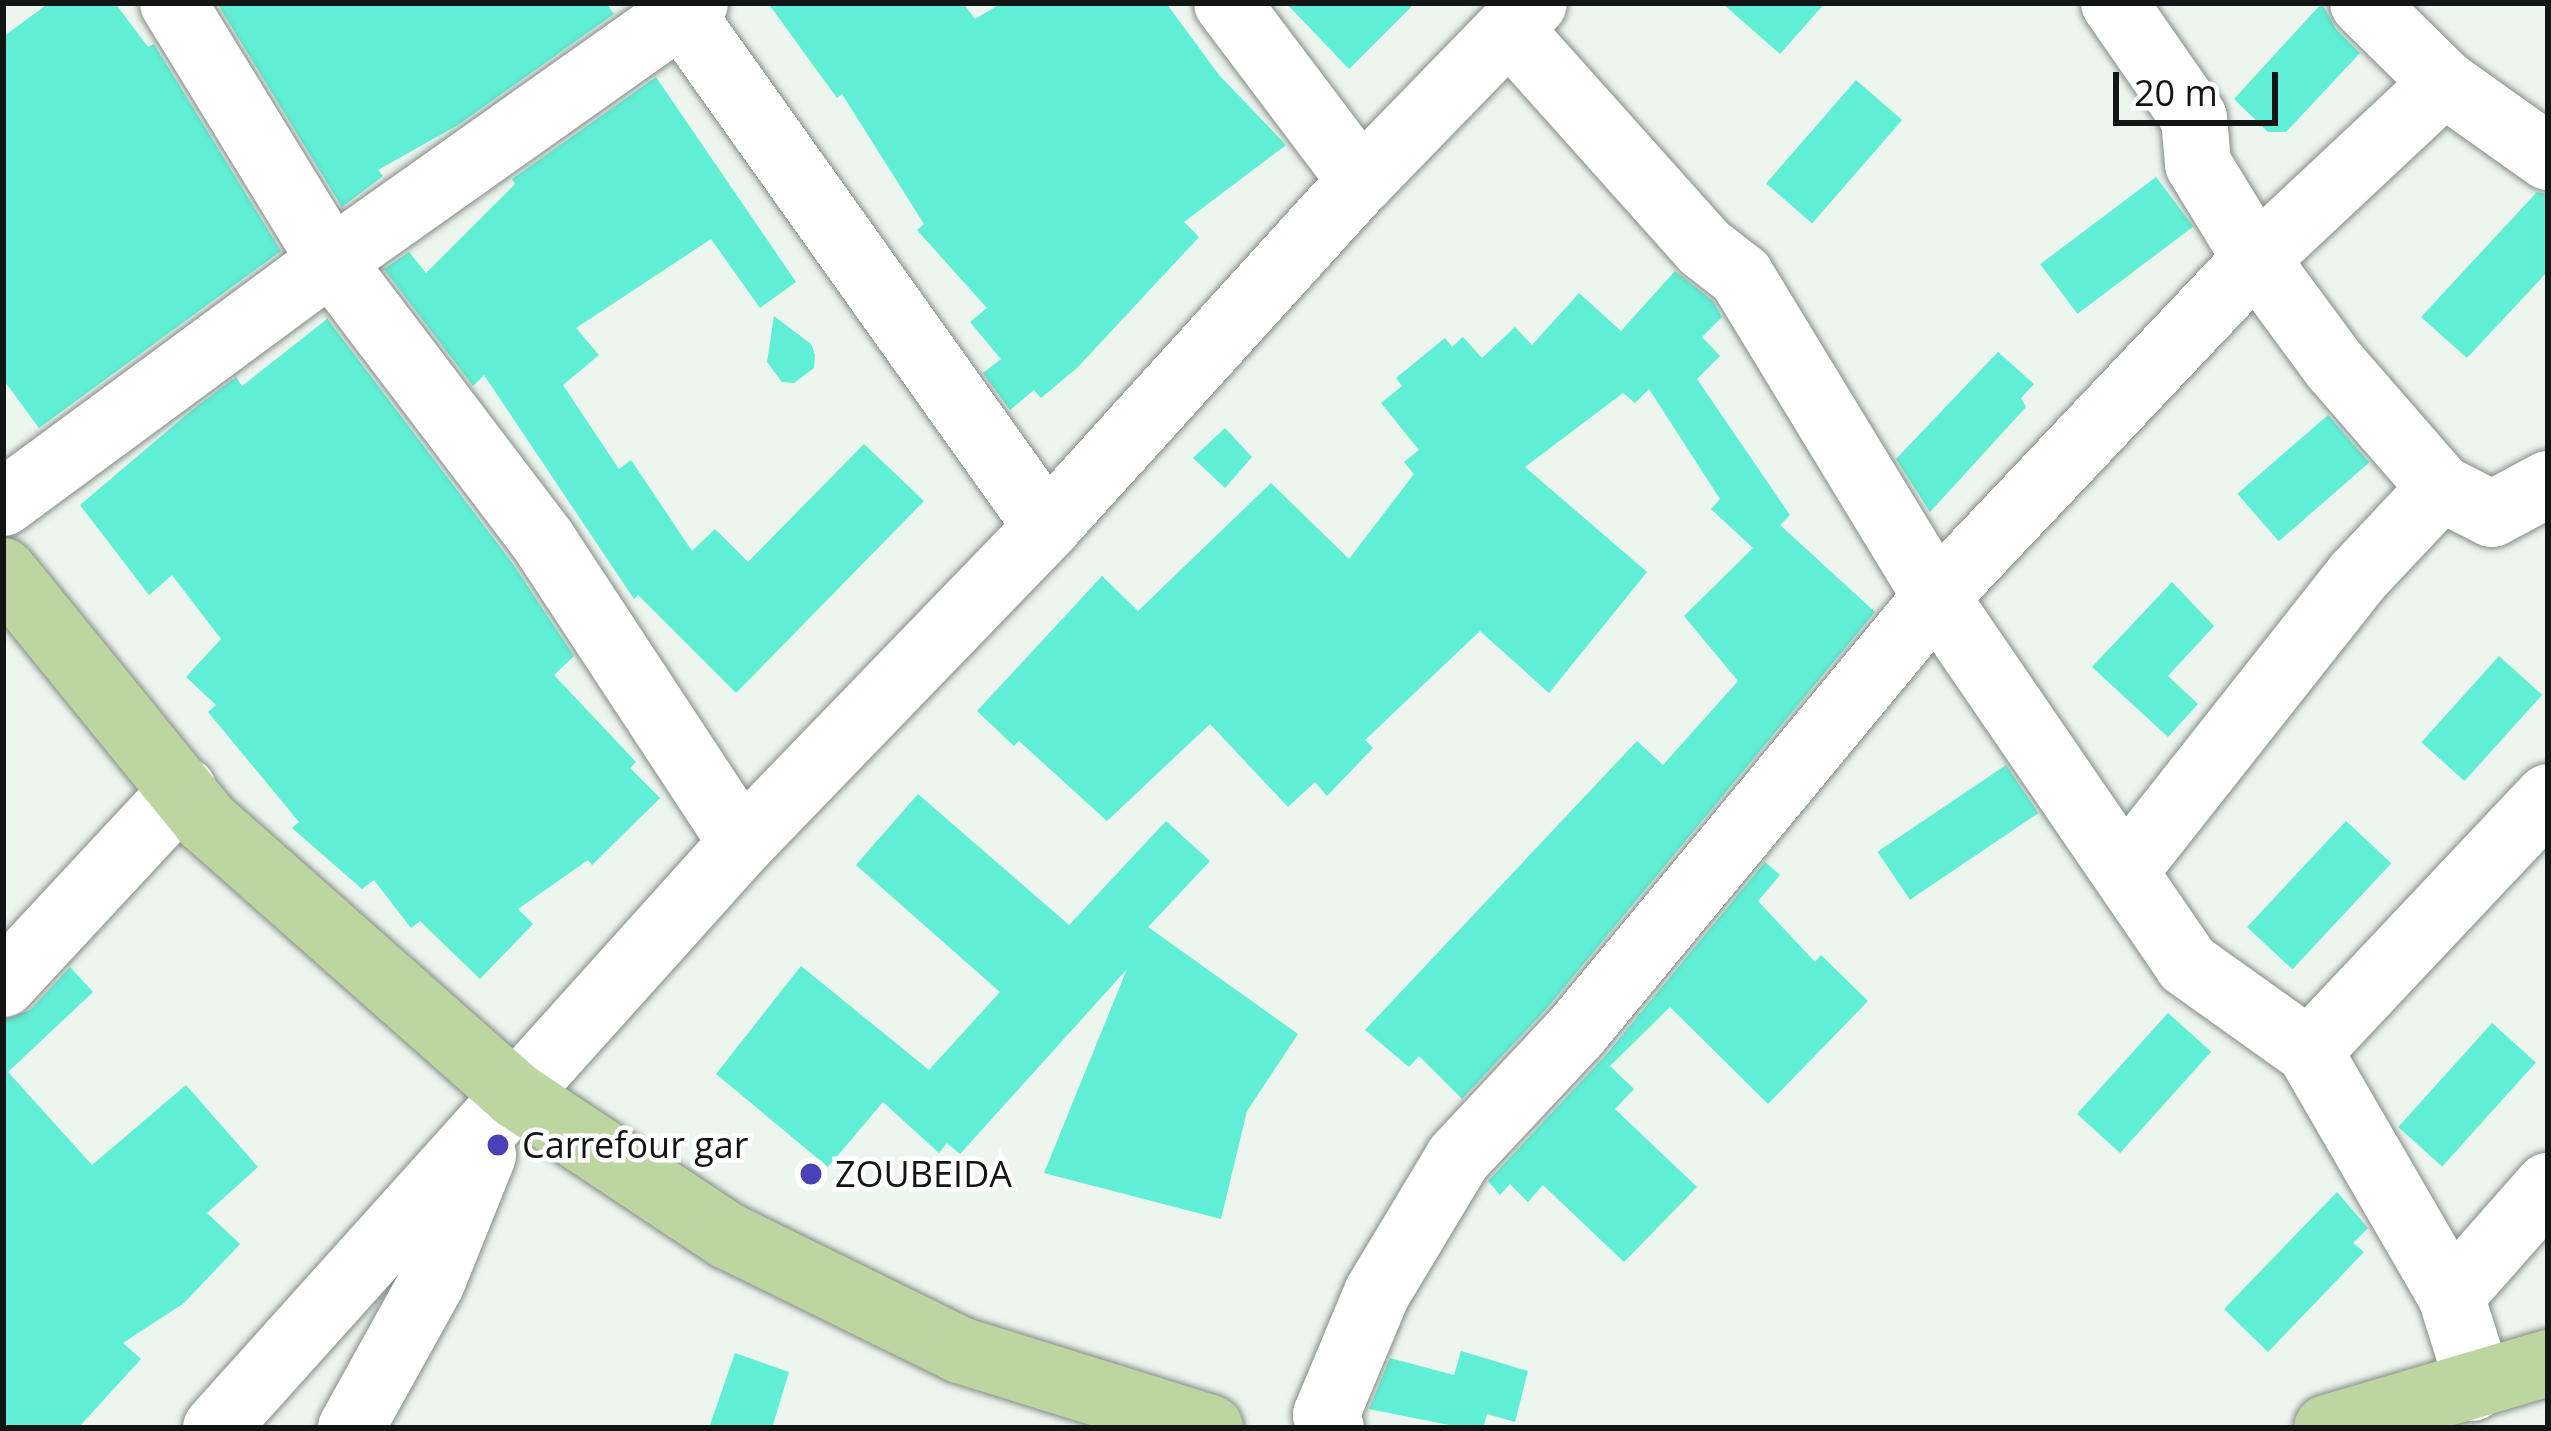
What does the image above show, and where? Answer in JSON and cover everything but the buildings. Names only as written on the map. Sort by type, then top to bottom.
[{"type":"main road","points":[[3,571],[206,820],[507,1107],[728,1236],[960,1350],[1210,1428]]},
{"type":"main road","points":[[2326,1428],[2548,1363]]},
{"type":"street","points":[[172,3],[331,261],[544,542],[742,843]]},
{"type":"street","points":[[1227,3],[1361,181]]},
{"type":"street","points":[[2114,3],[2194,118],[2198,164],[2256,259],[2335,366],[2441,488],[2492,514],[2548,484]]},
{"type":"street","points":[[2363,3],[2444,83],[2548,157]]},
{"type":"street","points":[[3,503],[684,6],[1048,527]]},
{"type":"street","points":[[216,1428],[742,843],[1048,527],[1361,181],[1522,16],[1689,232],[1741,276],[1936,597],[2187,964],[2308,1051],[2451,1295],[2469,1353],[2472,1388]]},
{"type":"street","points":[[1331,1428],[1326,1415],[1377,1293],[1458,1158],[1576,1032],[1936,597],[2256,259],[2444,83]]},
{"type":"street","points":[[2125,872],[2358,576],[2441,488]]},
{"type":"street","points":[[3,984],[183,790]]},
{"type":"street","points":[[2308,1051],[2548,797]]},
{"type":"street","points":[[351,1428],[433,1282],[507,1107]]},
{"type":"street","points":[[2451,1295],[2548,1186]]},
{"type":"place","name":"Carrefour gar","points":[[498,1145]]},
{"type":"place","name":"ZOUBEIDA","points":[[811,1174]]}]
